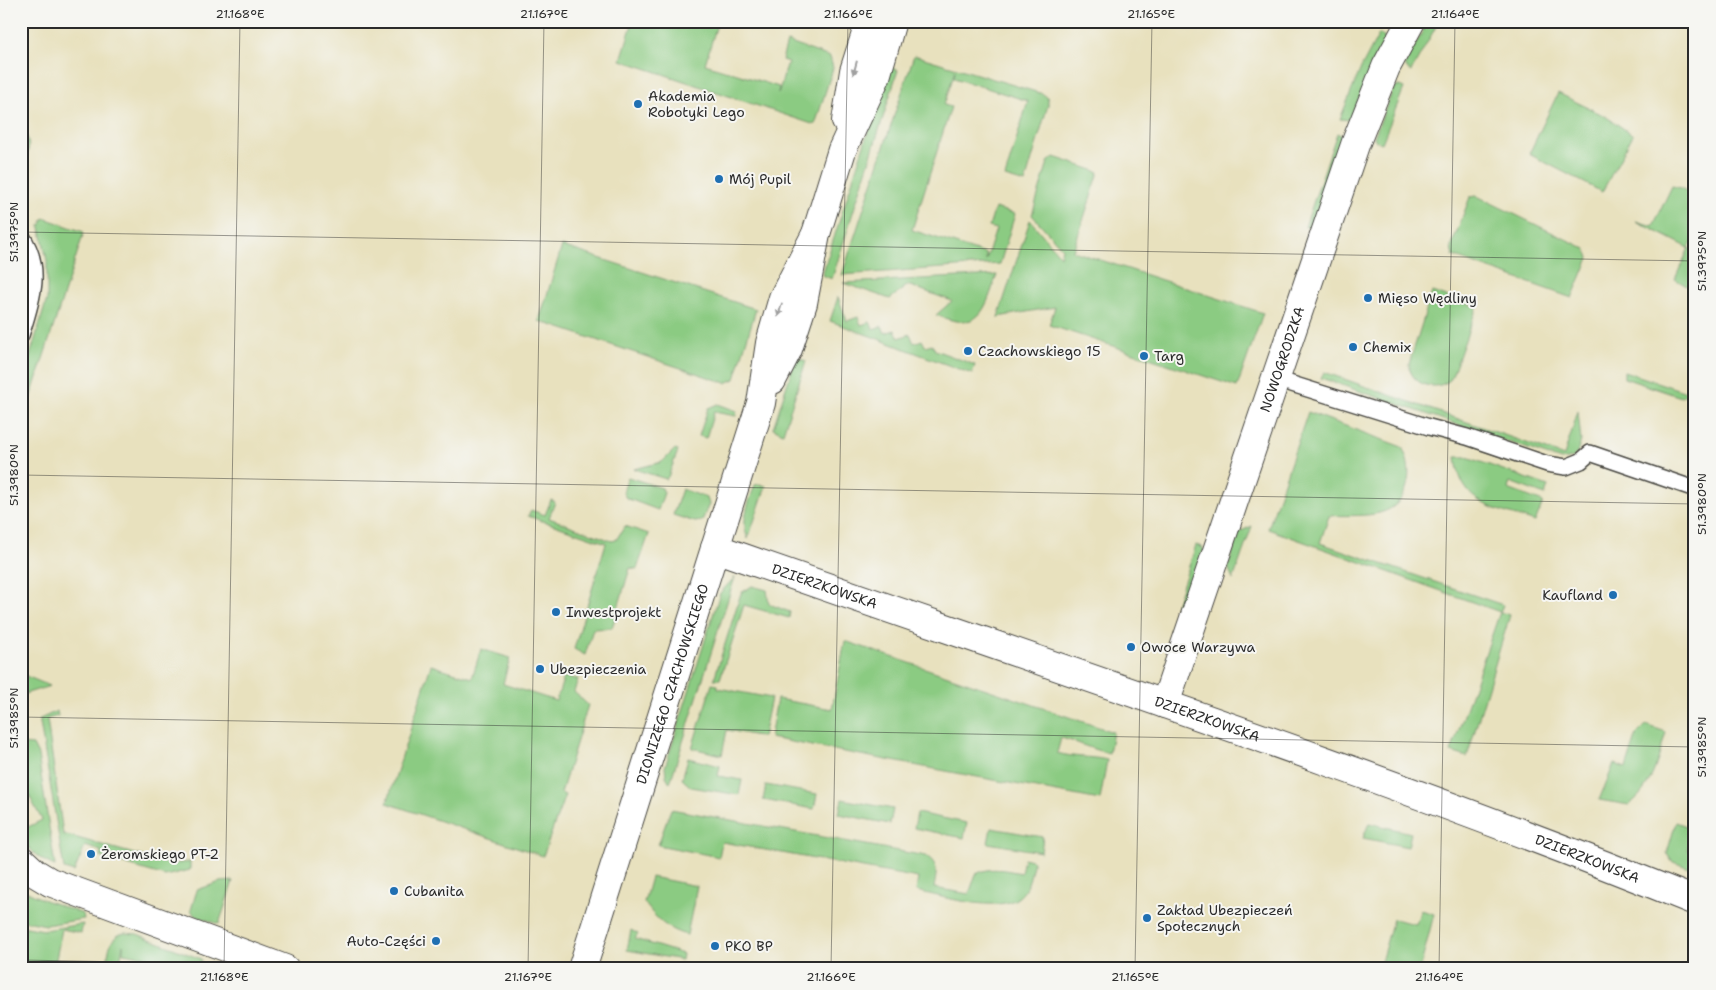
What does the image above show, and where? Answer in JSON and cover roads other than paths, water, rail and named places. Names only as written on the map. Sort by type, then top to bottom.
[{"type":"street","name":"DIONIZEGO CZACHOWSKIEGO","points":[[842,150],[854,71],[870,21]]},
{"type":"street","name":"DIONIZEGO CZACHOWSKIEGO","points":[[582,969],[762,399],[770,343],[784,298],[816,234],[842,150],[876,76],[892,21]]},
{"type":"street","name":"NOWOGRODZKA","points":[[1165,704],[1356,142],[1383,75],[1411,21]]},
{"type":"street","name":"DZIERZKOWSKA","points":[[715,548],[1165,704],[1566,848],[1695,901]]},
{"type":"street","points":[[21,860],[35,873],[50,882],[285,969]]},
{"type":"lane","points":[[21,235],[27,243],[35,270],[31,304],[21,335]]},
{"type":"lane","points":[[1276,379],[1429,428],[1467,437],[1547,464],[1566,467],[1590,453],[1695,489]]},
{"type":"place","name":"Akademia Robotyki Lego","points":[[638,104]]},
{"type":"place","name":"Mój Pupil","points":[[719,179]]},
{"type":"place","name":"Mięso Wędliny","points":[[1368,298]]},
{"type":"place","name":"Chemix","points":[[1353,347]]},
{"type":"place","name":"Czachowskiego 15","points":[[968,351]]},
{"type":"place","name":"Targ","points":[[1144,356]]},
{"type":"place","name":"Kaufland","points":[[1613,595]]},
{"type":"place","name":"Inwestprojekt","points":[[556,612]]},
{"type":"place","name":"Owoce Warzywa","points":[[1131,647]]},
{"type":"place","name":"Ubezpieczenia","points":[[540,669]]},
{"type":"place","name":"Żeromskiego PT-2","points":[[91,854]]},
{"type":"place","name":"Cubanita","points":[[394,891]]},
{"type":"place","name":"Zakład Ubezpieczeń Społecznych","points":[[1147,918]]},
{"type":"place","name":"Auto-Części","points":[[436,941]]},
{"type":"place","name":"PKO BP","points":[[715,946]]}]
